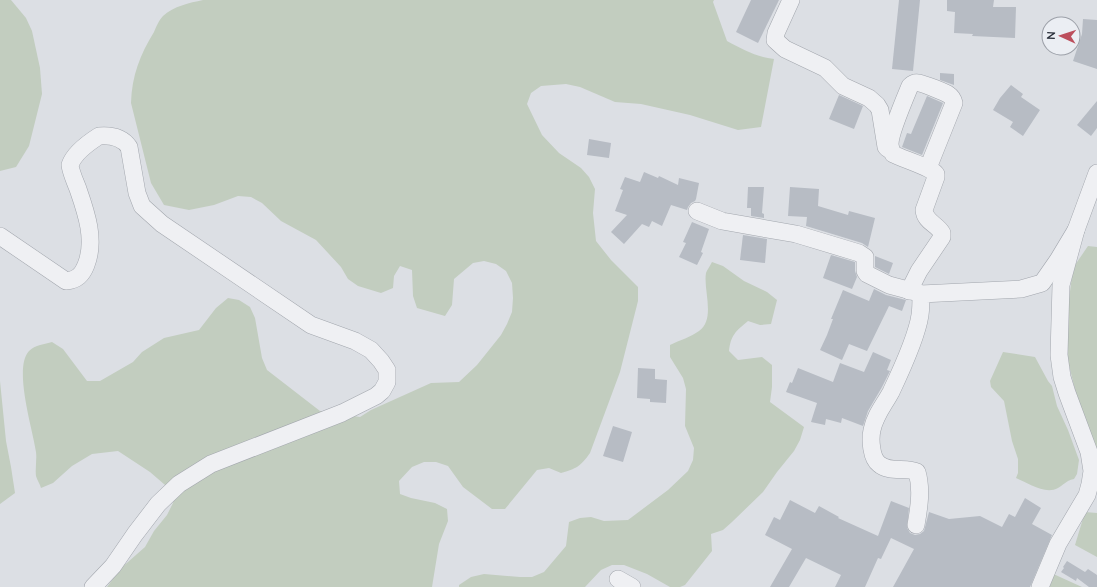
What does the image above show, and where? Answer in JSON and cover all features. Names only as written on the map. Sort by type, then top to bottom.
[{"type":"street","points":[[791,0],[776,33],[775,40],[785,49],[825,68],[843,86],[869,98],[880,110],[886,147],[893,154],[928,168],[933,171],[936,177],[924,210],[927,218],[940,229],[942,237],[919,271],[915,293],[920,316],[915,334],[891,392],[877,415],[871,435],[874,458],[879,464],[894,469],[917,472],[920,483],[920,500],[916,525]]},
{"type":"street","points":[[893,154],[890,142],[910,86],[914,83],[919,83],[944,92],[953,98],[954,103],[928,168]]},
{"type":"street","points":[[0,236],[66,281],[73,280],[79,276],[90,252],[89,225],[86,211],[70,165],[71,159],[99,136],[117,137],[127,144],[129,148],[137,193],[142,206],[162,224],[312,325],[355,341],[371,350],[387,370],[387,382],[382,391],[360,405],[211,464],[179,484],[158,504],[113,566],[93,587]]},
{"type":"street","points":[[1040,587],[1058,544],[1086,495],[1090,484],[1092,471],[1089,452],[1062,377],[1059,355],[1061,285],[1076,230],[1097,173]]},
{"type":"street","points":[[697,211],[722,221],[796,234],[859,253],[865,257],[865,271],[867,274],[889,285],[915,293],[1021,289],[1042,283],[1076,230]]},
{"type":"green space","points":[[0,0],[11,0],[26,18],[32,31],[40,68],[42,94],[29,146],[16,167],[0,171]]},
{"type":"green space","points":[[203,0],[714,0],[713,2],[727,41],[755,55],[774,59],[761,127],[738,130],[690,115],[641,104],[615,102],[580,87],[566,84],[541,86],[531,93],[527,104],[542,135],[559,153],[581,168],[589,177],[595,189],[593,213],[596,241],[611,260],[638,287],[638,301],[620,372],[590,453],[578,466],[561,473],[549,468],[537,470],[505,509],[492,509],[463,487],[448,466],[436,462],[424,462],[412,467],[399,481],[400,494],[435,503],[447,509],[448,521],[439,544],[432,587],[107,587],[120,569],[145,547],[154,531],[167,515],[173,503],[174,497],[172,491],[150,472],[118,451],[92,454],[72,466],[53,483],[41,488],[36,478],[36,452],[25,400],[23,371],[25,359],[29,351],[37,346],[52,342],[63,349],[87,381],[100,381],[133,362],[142,352],[164,338],[199,330],[216,308],[228,298],[239,300],[250,307],[255,318],[262,358],[267,370],[320,411],[360,417],[371,410],[431,383],[459,382],[477,365],[501,335],[512,312],[512,283],[506,271],[496,264],[484,261],[473,263],[454,279],[452,305],[445,316],[417,308],[413,296],[412,270],[400,266],[394,276],[393,288],[381,293],[358,286],[348,279],[341,267],[316,240],[281,221],[262,203],[251,197],[238,196],[214,205],[189,210],[164,205],[151,183],[131,103],[133,83],[141,57],[162,18],[177,7]]},
{"type":"green space","points":[[1088,246],[1097,247],[1097,450],[1080,410],[1066,353],[1069,299],[1073,268]]},
{"type":"green space","points":[[712,262],[723,266],[744,281],[767,292],[777,300],[771,324],[760,325],[748,321],[734,334],[729,351],[738,360],[762,357],[772,365],[770,402],[804,427],[800,440],[794,451],[763,492],[723,530],[711,534],[712,551],[685,585],[680,587],[670,587],[647,574],[624,565],[612,565],[601,570],[585,587],[459,587],[459,585],[471,577],[484,574],[532,577],[544,572],[566,546],[569,522],[580,518],[591,517],[604,521],[628,520],[668,490],[688,471],[693,460],[694,448],[685,426],[686,389],[683,378],[670,357],[670,345],[689,337],[704,326],[708,312],[706,273]]},
{"type":"green space","points":[[1003,352],[1035,357],[1052,386],[1057,406],[1079,460],[1077,474],[1074,479],[1053,490],[1042,489],[1016,478],[1018,473],[1018,459],[1012,441],[1004,401],[991,387],[990,381]]},
{"type":"green space","points":[[0,381],[6,441],[15,493],[0,504]]},
{"type":"green space","points":[[1085,512],[1097,513],[1097,557],[1075,545]]},
{"type":"green space","points":[[1049,572],[1082,587],[1044,587]]},
{"type":"building","points":[[751,0],[779,0],[758,43],[736,32]]},
{"type":"building","points":[[899,0],[920,0],[913,71],[892,69]]},
{"type":"building","points":[[947,0],[994,0],[993,7],[1016,7],[1015,38],[972,36],[973,34],[954,33],[955,12],[947,11]]},
{"type":"building","points":[[1083,19],[1097,20],[1097,69],[1073,61],[1075,56],[1081,56]]},
{"type":"building","points":[[940,73],[954,74],[954,85],[940,80]]},
{"type":"building","points":[[1011,85],[1023,94],[1021,97],[1040,110],[1023,136],[1010,127],[1013,122],[993,110],[1000,98]]},
{"type":"building","points":[[839,95],[863,106],[854,129],[829,119]]},
{"type":"building","points":[[927,96],[943,103],[922,155],[902,147],[907,133],[911,134]]},
{"type":"building","points":[[1097,101],[1097,128],[1091,136],[1077,125]]},
{"type":"building","points":[[589,139],[611,143],[609,158],[587,155]]},
{"type":"building","points":[[644,172],[658,178],[659,176],[678,185],[679,178],[699,183],[696,199],[691,203],[687,210],[671,205],[662,226],[652,221],[649,227],[642,224],[624,244],[611,232],[627,215],[615,211],[623,190],[620,189],[625,177],[640,182]]},
{"type":"building","points":[[748,187],[764,187],[762,213],[764,214],[764,218],[751,216],[751,208],[747,208]]},
{"type":"building","points":[[790,187],[819,189],[818,206],[848,215],[849,211],[875,218],[868,247],[862,243],[806,226],[807,217],[788,216]]},
{"type":"building","points":[[692,222],[709,229],[701,252],[703,253],[697,265],[679,257],[686,243],[683,242]]},
{"type":"building","points":[[743,235],[767,239],[765,263],[740,260]]},
{"type":"building","points":[[831,255],[855,262],[857,277],[852,289],[823,278]]},
{"type":"building","points":[[875,256],[893,263],[889,274],[875,267]]},
{"type":"building","points":[[874,289],[886,295],[906,300],[902,311],[889,306],[867,351],[849,344],[842,360],[820,350],[843,290],[869,301]]},
{"type":"building","points":[[873,352],[891,360],[887,370],[890,371],[868,411],[863,426],[842,418],[841,423],[826,419],[825,425],[811,422],[817,403],[786,392],[790,382],[792,383],[798,368],[833,382],[840,363],[864,372]]},
{"type":"building","points":[[638,368],[655,369],[655,379],[667,380],[666,403],[650,402],[650,399],[637,398]]},
{"type":"building","points":[[613,426],[632,432],[623,462],[603,456]]},
{"type":"building","points":[[1025,498],[1041,508],[1032,524],[1052,535],[1030,587],[893,587],[914,549],[891,538],[881,559],[878,558],[865,587],[835,587],[841,575],[806,558],[789,587],[770,587],[792,549],[765,535],[774,517],[780,520],[790,500],[815,513],[819,506],[839,517],[838,518],[878,536],[891,501],[909,508],[907,528],[910,533],[915,535],[924,531],[929,512],[949,519],[980,516],[1002,527],[1009,514],[1015,517]]},
{"type":"building","points":[[1067,561],[1085,572],[1088,569],[1097,575],[1097,587],[1089,587],[1077,578],[1076,581],[1061,572]]}]
